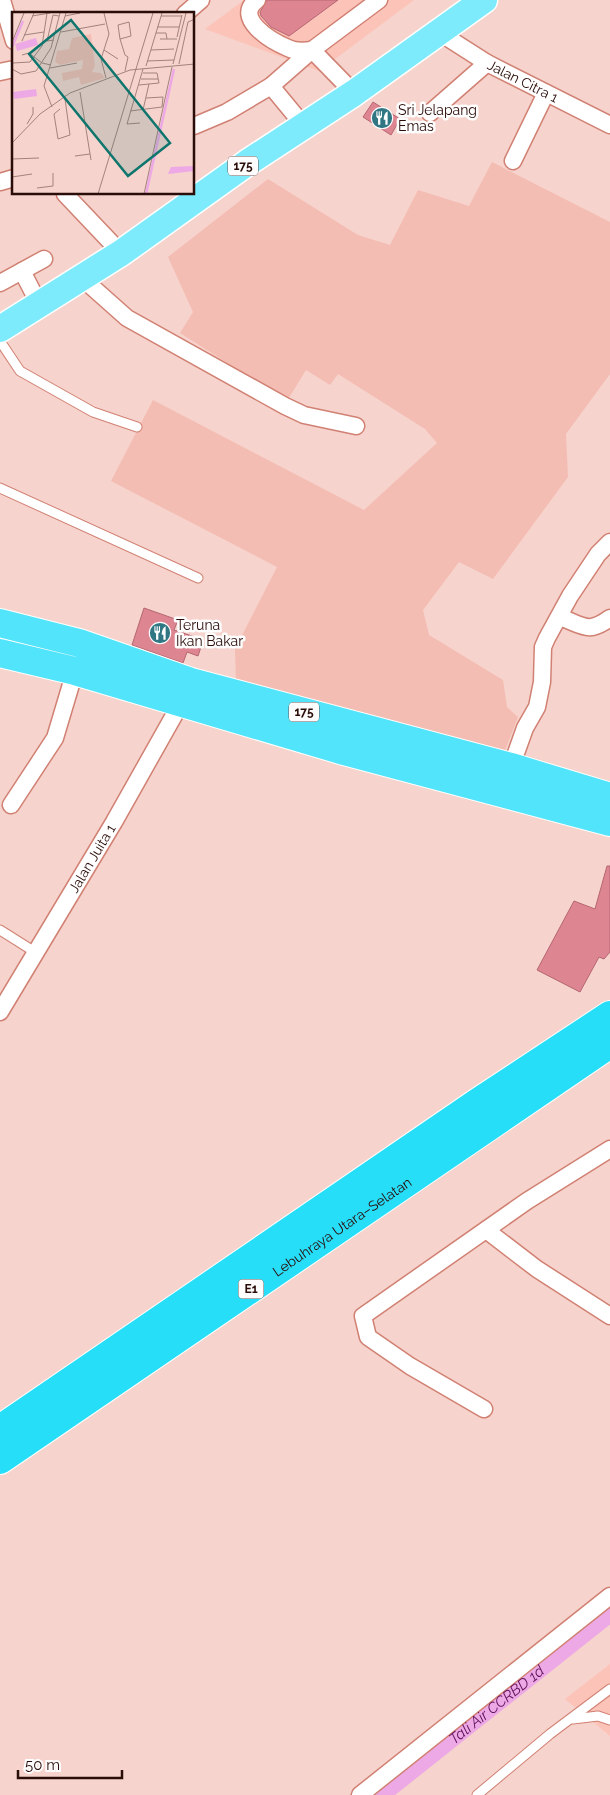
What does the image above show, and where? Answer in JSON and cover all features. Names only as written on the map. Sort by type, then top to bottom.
[{"type":"highway","name":"175","points":[[0,623],[79,643],[191,682],[510,767],[610,797]]},
{"type":"highway","name":"175","points":[[0,654],[75,671],[344,751],[610,822]]},
{"type":"highway","name":"Lebuhraya Utara–Selatan","points":[[0,1429],[478,1102],[610,1015]]},
{"type":"highway","name":"Lebuhraya Utara–Selatan","points":[[0,1460],[610,1044]]},
{"type":"main road","name":"175","points":[[0,329],[121,253],[354,93],[484,0]]},
{"type":"street","points":[[2,0],[12,34]]},
{"type":"street","points":[[187,12],[201,0]]},
{"type":"street","points":[[257,0],[249,8],[248,17],[253,25],[288,48],[312,50],[354,93]]},
{"type":"street","points":[[195,126],[227,112],[271,86],[312,50],[379,0]]},
{"type":"street","name":"Jalan Citra 1","points":[[440,33],[487,64],[610,125]]},
{"type":"street","points":[[430,113],[487,64]]},
{"type":"street","points":[[271,86],[304,126]]},
{"type":"street","points":[[513,161],[546,93]]},
{"type":"street","points":[[66,195],[121,253]]},
{"type":"street","points":[[0,284],[44,259]]},
{"type":"street","points":[[22,271],[39,304]]},
{"type":"street","points":[[82,278],[127,318],[285,406],[304,415],[356,426]]},
{"type":"street","points":[[510,767],[525,728],[537,706],[542,682],[544,648],[570,596],[598,554],[610,542]]},
{"type":"street","points":[[560,617],[590,628],[597,627],[610,618]]},
{"type":"street","points":[[11,805],[55,738],[75,671]]},
{"type":"street","name":"Jalan Juita 1","points":[[0,1012],[114,822],[181,703]]},
{"type":"street","points":[[484,1409],[410,1366],[368,1337],[364,1316],[527,1201],[610,1149]]},
{"type":"street","points":[[486,1230],[537,1270],[609,1315]]},
{"type":"street","points":[[360,1795],[610,1596]]},
{"type":"lane","points":[[0,341],[20,371],[93,412],[137,426]]},
{"type":"lane","points":[[0,488],[198,578]]},
{"type":"lane","points":[[0,930],[35,952]]},
{"type":"lane","points":[[477,1795],[610,1689]]},
{"type":"lane","points":[[568,1721],[590,1716],[610,1720]]},
{"type":"shaded area","points":[[244,0],[414,0],[319,71],[205,29]]},
{"type":"shaded area","points":[[492,162],[610,222],[610,374],[566,434],[568,477],[493,579],[459,562],[423,610],[429,635],[503,680],[507,707],[518,717],[503,756],[236,682],[235,649],[277,567],[111,481],[153,400],[364,510],[437,443],[425,429],[338,374],[330,385],[306,370],[287,401],[180,333],[193,312],[168,257],[268,179],[358,235],[390,245],[418,190],[469,206]]},
{"type":"shaded area","points":[[610,1664],[610,1736],[565,1699]]},
{"type":"building","points":[[267,0],[338,0],[289,36],[271,27],[261,16],[260,12]]},
{"type":"building","name":"Sri Jelapang Emas","points":[[373,102],[400,119],[391,135],[363,117]]},
{"type":"building","name":"Teruna Ikan Bakar","points":[[144,608],[178,620],[174,630],[192,636],[191,640],[202,644],[198,656],[187,652],[183,663],[132,645]]},
{"type":"building","points":[[607,866],[610,866],[610,952],[604,959],[599,957],[580,992],[537,970],[574,901],[595,909]]},
{"type":"waterway","name":"Tali Air CCRBD 1d","points":[[383,1795],[610,1615]]},
{"type":"place","name":"Sri Jelapang Emas","points":[[382,118]]},
{"type":"place","name":"Teruna Ikan Bakar","points":[[160,633]]}]
